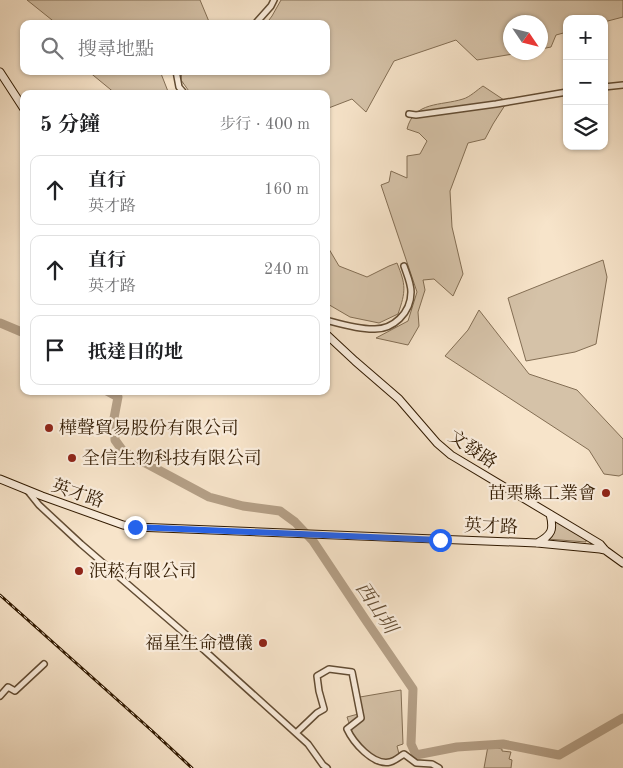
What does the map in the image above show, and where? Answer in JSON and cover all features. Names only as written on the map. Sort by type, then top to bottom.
[{"type":"street","points":[[259,20],[274,0]]},
{"type":"street","points":[[0,72],[20,103]]},
{"type":"street","points":[[177,75],[181,90]]},
{"type":"street","points":[[608,86],[623,84]]},
{"type":"street","points":[[409,114],[416,115],[487,106],[563,93]]},
{"type":"street","points":[[330,321],[373,330],[388,327],[400,319],[409,305],[411,294],[404,266]]},
{"type":"street","name":"文發路","points":[[330,338],[399,399],[437,443],[451,454],[600,544],[623,563]]},
{"type":"street","name":"英才路","points":[[0,479],[123,525],[135,527],[537,543],[605,550]]},
{"type":"street","points":[[26,489],[39,505],[308,744],[327,768]]},
{"type":"street","points":[[537,543],[550,533],[552,528],[550,514]]},
{"type":"street","points":[[0,696],[8,687],[15,691],[44,664]]},
{"type":"street","points":[[296,733],[317,713],[324,709],[317,676],[329,668],[352,672],[361,718],[347,729],[350,737],[361,749],[384,763],[391,762],[404,754],[416,763],[432,764],[439,768]]},
{"type":"shaded area","points":[[27,0],[200,0],[208,20],[52,20]]},
{"type":"shaded area","points":[[281,0],[623,0],[623,17],[608,21],[608,15],[563,15],[563,33],[556,35],[551,47],[548,48],[548,15],[503,15],[503,56],[477,60],[456,40],[394,61],[366,112],[352,99],[330,107],[330,90],[188,90],[181,80],[182,75],[330,75],[330,20],[269,20]]},
{"type":"shaded area","points":[[93,75],[162,75],[167,90],[111,90]]},
{"type":"shaded area","points":[[483,86],[507,102],[485,139],[468,143],[450,191],[452,227],[463,274],[453,296],[434,279],[423,280],[425,290],[418,312],[419,326],[408,345],[376,338],[408,321],[417,292],[381,185],[389,182],[391,171],[407,178],[407,156],[420,154],[427,141],[419,133],[407,129],[416,113],[429,106],[466,98]]},
{"type":"shaded area","points":[[330,251],[339,266],[367,277],[397,263],[404,288],[398,314],[379,323],[350,317],[330,305]]},
{"type":"shaded area","points":[[603,260],[607,277],[596,344],[575,352],[526,361],[508,298]]},
{"type":"shaded area","points":[[479,310],[529,374],[577,390],[623,439],[623,474],[619,476],[604,474],[589,450],[445,356],[468,330]]},
{"type":"shaded area","points":[[554,520],[586,539],[586,542],[547,539]]},
{"type":"shaded area","points":[[401,690],[403,744],[397,746],[399,754],[390,760],[379,760],[356,740],[347,717],[362,713],[360,697]]},
{"type":"shaded area","points":[[488,746],[511,752],[509,759],[512,760],[511,768],[484,768]]},
{"type":"waterway","name":"西山圳","points":[[0,323],[20,331]]},
{"type":"waterway","name":"西山圳","points":[[114,395],[118,397],[114,418],[115,440],[123,451],[209,497],[243,506],[280,511],[295,522],[313,541],[413,689],[411,744],[416,755],[457,747],[503,744],[559,755],[623,718]]},
{"type":"railway","points":[[0,595],[192,768]]},
{"type":"place","name":"樺聲貿易股份有限公司","points":[[49,428]]},
{"type":"place","name":"全信生物科技有限公司","points":[[72,458]]},
{"type":"place","name":"苗栗縣工業會","points":[[606,493]]},
{"type":"place","name":"泯菘有限公司","points":[[79,571]]},
{"type":"place","name":"福星生命禮儀","points":[[263,643]]},
{"type":"route","points":[[135,527],[440,540]]}]
